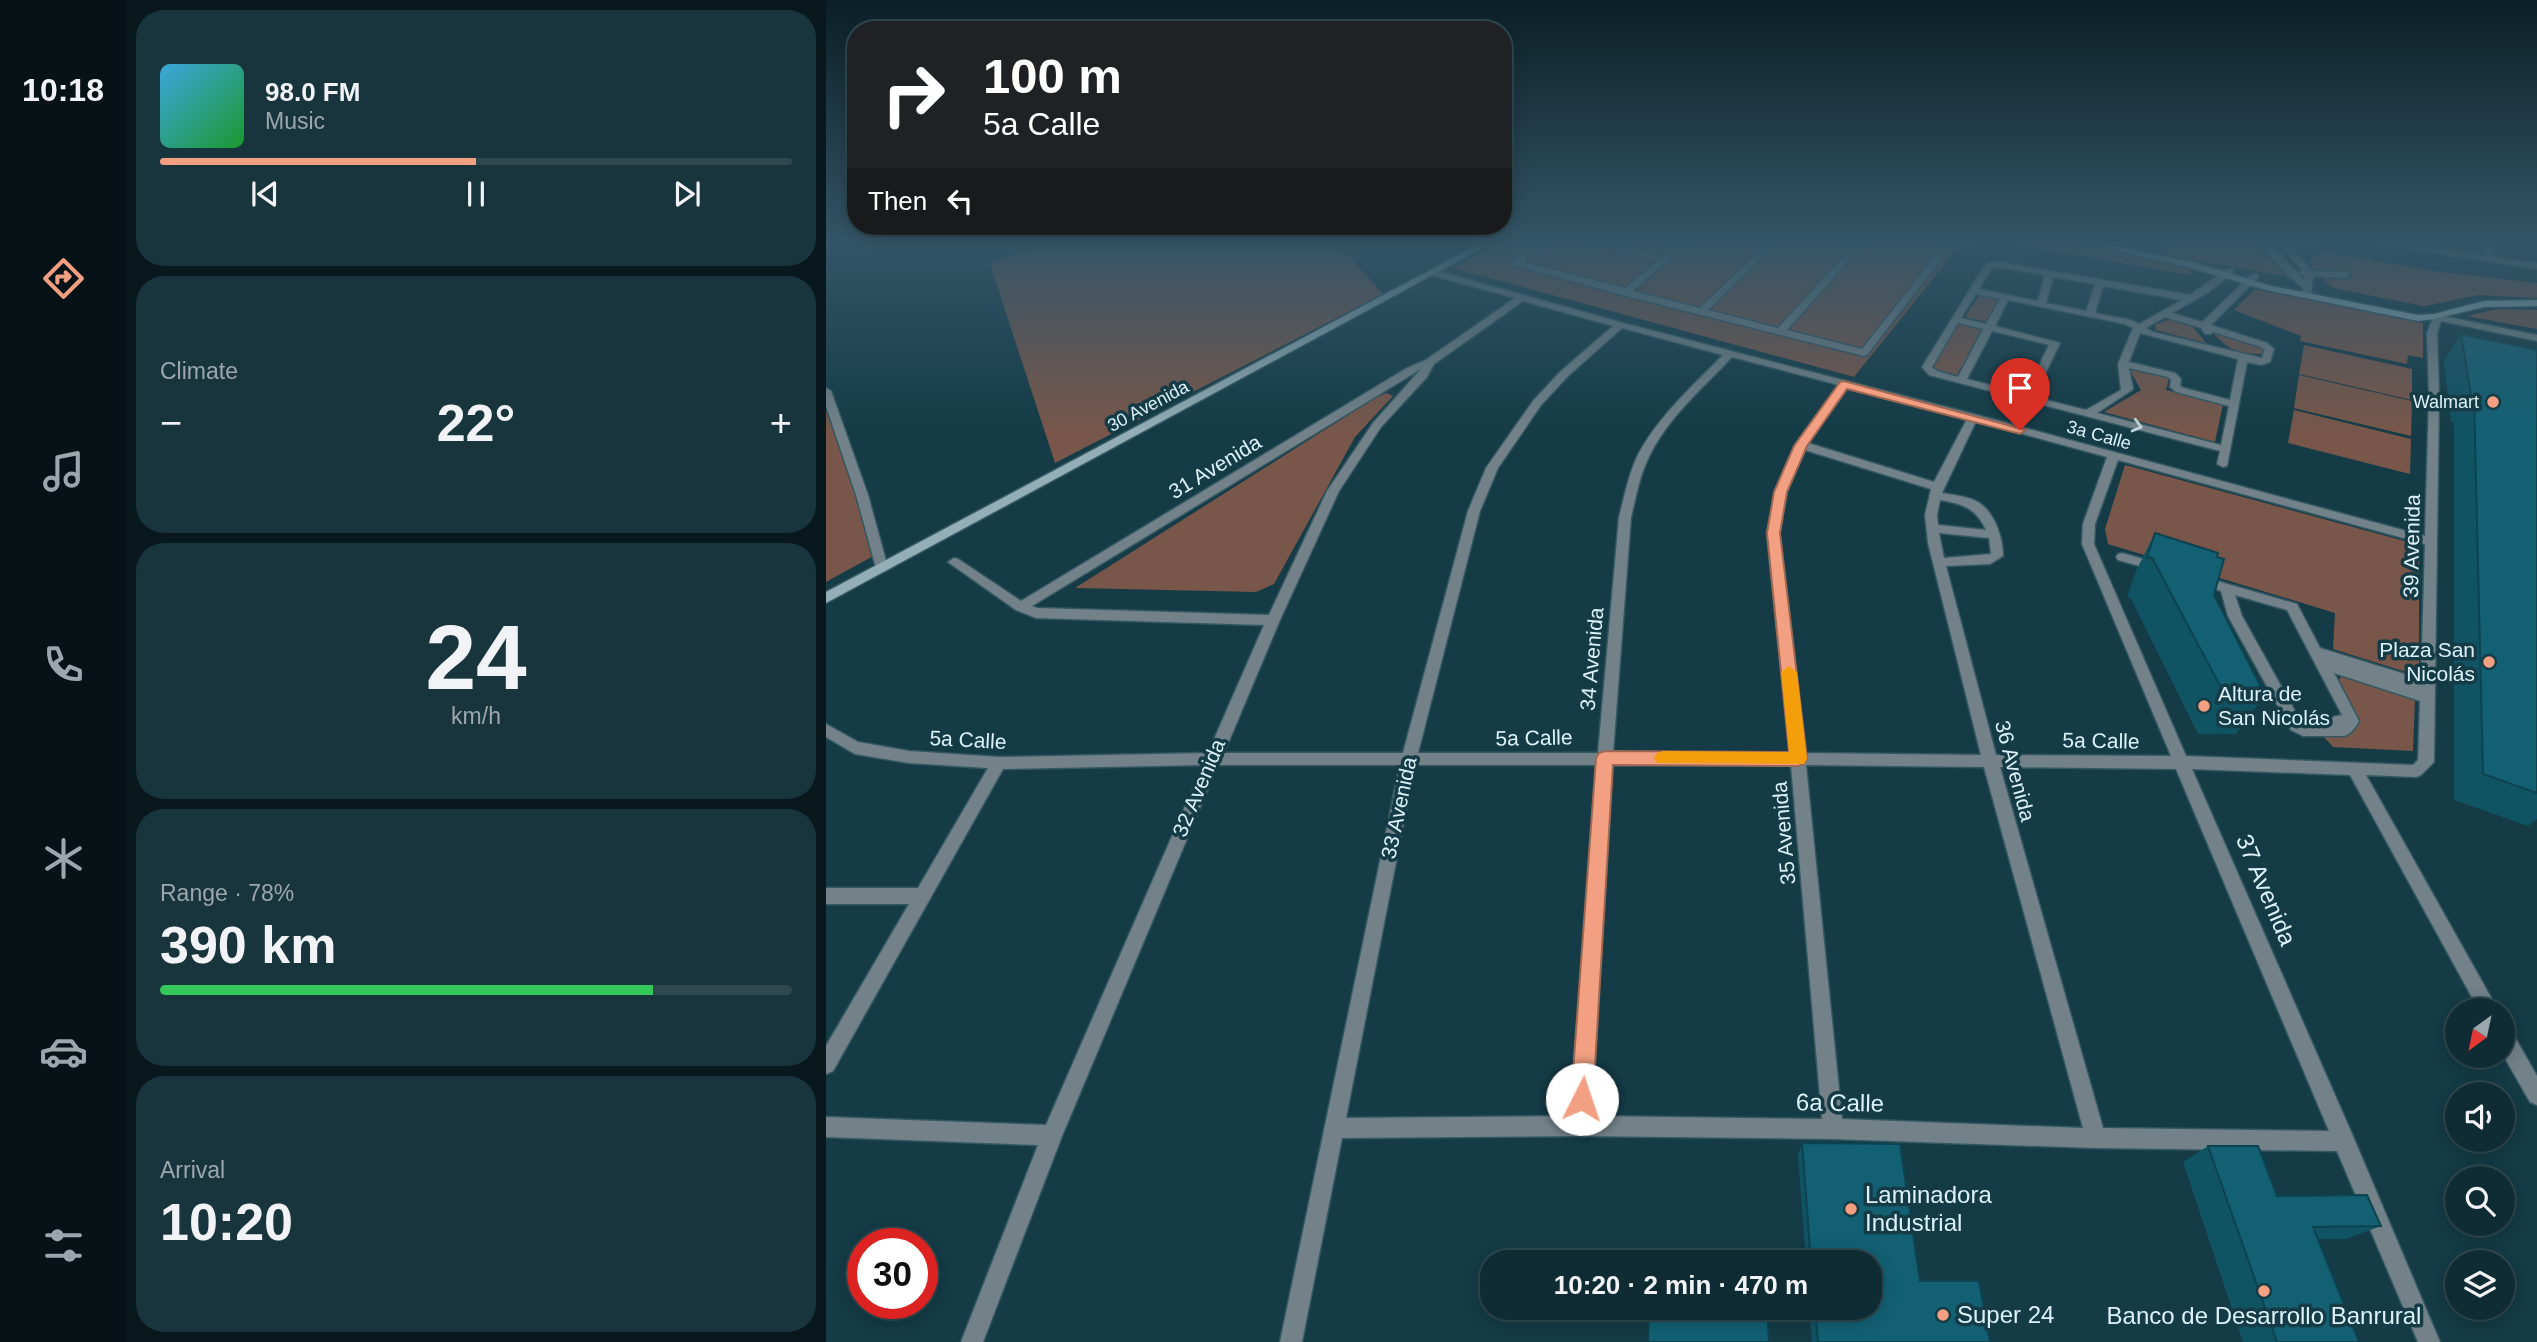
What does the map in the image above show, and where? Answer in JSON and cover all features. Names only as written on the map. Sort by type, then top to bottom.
[{"type":"street","name":"30 Avenida","points":[[826,598],[1371,307]]},
{"type":"street","name":"32 Avenida","points":[[972,1342],[1052,1135],[1211,759],[1333,491],[1377,425],[1423,375],[1430,362],[1509,307]]},
{"type":"street","name":"3a Calle","points":[[1553,307],[1728,355],[1973,417],[2431,542]]},
{"type":"street","points":[[1680,307],[1864,353],[1900,307]]},
{"type":"street","points":[[1701,312],[1707,307]]},
{"type":"street","points":[[1780,332],[1803,307]]},
{"type":"street","points":[[1965,307],[1927,367],[1929,370],[1961,381],[2224,449]]},
{"type":"street","points":[[1961,381],[2001,307]]},
{"type":"street","points":[[2055,307],[2128,322],[2137,329],[2264,362],[2269,349],[2267,347],[2163,313]]},
{"type":"street","points":[[2090,314],[2092,307]]},
{"type":"street","points":[[2089,413],[2128,388],[2123,365],[2137,329],[2175,307]]},
{"type":"street","points":[[2204,326],[2216,307]]},
{"type":"street","points":[[2371,307],[2418,318],[2438,318],[2537,338]]},
{"type":"street","points":[[2438,318],[2470,307]]},
{"type":"street","name":"39 Avenida","points":[[2416,771],[2426,762],[2434,395],[2432,333],[2438,318]]},
{"type":"street","points":[[1956,320],[2055,343],[2028,398]]},
{"type":"street","name":"33 Avenida","points":[[1291,1342],[1408,761],[1474,512],[1493,468],[1537,403],[1563,374],[1620,325]]},
{"type":"street","points":[[2204,326],[2222,350]]},
{"type":"street","name":"34 Avenida","points":[[1580,1126],[1605,758],[1625,517],[1632,485],[1643,457],[1684,402],[1728,355]]},
{"type":"street","points":[[2222,464],[2243,358]]},
{"type":"street","name":"31 Avenida","points":[[1021,607],[1383,387],[1430,362]]},
{"type":"street","points":[[2123,365],[2171,375],[2176,379],[2175,387],[2180,390],[2234,404]]},
{"type":"street","name":"35 Avenida","points":[[1833,1129],[1798,759],[1773,533],[1781,492],[1801,446],[1844,385]]},
{"type":"street","points":[[1383,387],[1403,394]]},
{"type":"street","points":[[826,391],[862,495],[882,568]]},
{"type":"street","name":"36 Avenida","points":[[1973,417],[1936,491],[1931,515],[1933,528],[1939,562],[1990,760],[2096,1138]]},
{"type":"street","points":[[1801,446],[1973,505],[1984,517],[1993,536],[1997,545],[1997,556],[1990,560],[1939,562]]},
{"type":"street","name":"37 Avenida","points":[[2113,457],[2089,524],[2088,544],[2429,1342]]},
{"type":"street","points":[[1933,528],[1993,536]]},
{"type":"street","points":[[2122,557],[2292,607],[2352,721],[2344,722],[2344,730],[2303,730],[2296,726],[2235,617],[2227,588]]},
{"type":"street","points":[[954,562],[1021,607],[1046,615],[1273,620]]},
{"type":"street","points":[[2319,658],[2428,693]]},
{"type":"street","name":"5a Calle","points":[[826,730],[855,748],[909,757],[999,763],[1211,759],[1990,760],[2416,771]]},
{"type":"street","points":[[826,1064],[999,763]]},
{"type":"street","points":[[2354,768],[2482,998]]},
{"type":"street","points":[[826,896],[923,896]]},
{"type":"street","points":[[2515,1057],[2537,1095]]},
{"type":"street","name":"6a Calle","points":[[1335,1128],[1580,1126],[1833,1129],[2096,1138],[2345,1141]]},
{"type":"street","points":[[826,1127],[1052,1135]]},
{"type":"shaded area","points":[[1004,307],[1358,307],[1055,463]]},
{"type":"shaded area","points":[[1595,307],[1911,307],[1854,377]]},
{"type":"shaded area","points":[[1972,307],[1995,307],[1987,322],[1965,317]]},
{"type":"shaded area","points":[[2237,307],[2342,307],[2423,323],[2423,358],[2408,355],[2407,364],[2300,341],[2301,336],[2234,310]]},
{"type":"shaded area","points":[[2497,309],[2537,310],[2537,329],[2467,316]]},
{"type":"shaded area","points":[[2169,319],[2193,327],[2206,343],[2156,330],[2155,325]]},
{"type":"shaded area","points":[[1960,322],[1984,327],[1957,375],[1929,368]]},
{"type":"shaded area","points":[[2213,333],[2261,347],[2263,354],[2235,350]]},
{"type":"shaded area","points":[[2304,345],[2412,369],[2412,400],[2299,374]]},
{"type":"shaded area","points":[[2129,369],[2169,378],[2166,390],[2223,404],[2215,442],[2104,412],[2141,390]]},
{"type":"shaded area","points":[[2299,375],[2412,401],[2411,436],[2294,408]]},
{"type":"shaded area","points":[[1387,393],[1393,396],[1355,437],[1274,584],[1256,592],[1075,588],[1378,396]]},
{"type":"shaded area","points":[[826,410],[877,554],[826,582]]},
{"type":"shaded area","points":[[2294,410],[2411,439],[2410,474],[2288,443]]},
{"type":"shaded area","points":[[2125,465],[2419,545],[2419,676],[2333,649],[2335,613],[2108,544],[2105,529]]},
{"type":"shaded area","points":[[2344,674],[2415,698],[2413,751],[2333,747],[2323,736],[2345,735],[2354,731],[2358,721],[2338,680]]},
{"type":"building","points":[[2461,334],[2537,350],[2537,793],[2483,774],[2474,396],[2471,395]]},
{"type":"building","points":[[2155,533],[2218,553],[2217,557],[2224,559],[2214,595],[2265,695],[2225,695],[2152,558],[2147,557]]},
{"type":"building","name":"Laminadora Industrial","points":[[1802,1143],[1900,1144],[1920,1281],[1979,1281],[1990,1342],[1818,1342],[1816,1320],[1882,1320],[1882,1250],[1810,1250]]},
{"type":"building","points":[[2208,1146],[2258,1146],[2277,1196],[2367,1195],[2381,1226],[2313,1227],[2359,1342],[2277,1342]]},
{"type":"building","points":[[1649,1320],[1768,1320],[1769,1342],[1648,1342]]},
{"type":"slow traffic","points":[[1663,758],[1798,759],[1789,672]]},
{"type":"place","name":"Walmart","points":[[2493,402]]},
{"type":"place","name":"Plaza San Nicolás","points":[[2489,662]]},
{"type":"place","name":"Altura de San Nicolás","points":[[2204,706]]},
{"type":"place","name":"Laminadora Industrial","points":[[1851,1209]]},
{"type":"place","name":"Banco de Desarrollo Banrural","points":[[2264,1291]]},
{"type":"place","name":"Super 24","points":[[1943,1315]]},
{"type":"route","points":[[1582,1099],[1605,758],[1798,759],[1773,533],[1781,492],[1801,446],[1844,385],[2020,430]]}]
